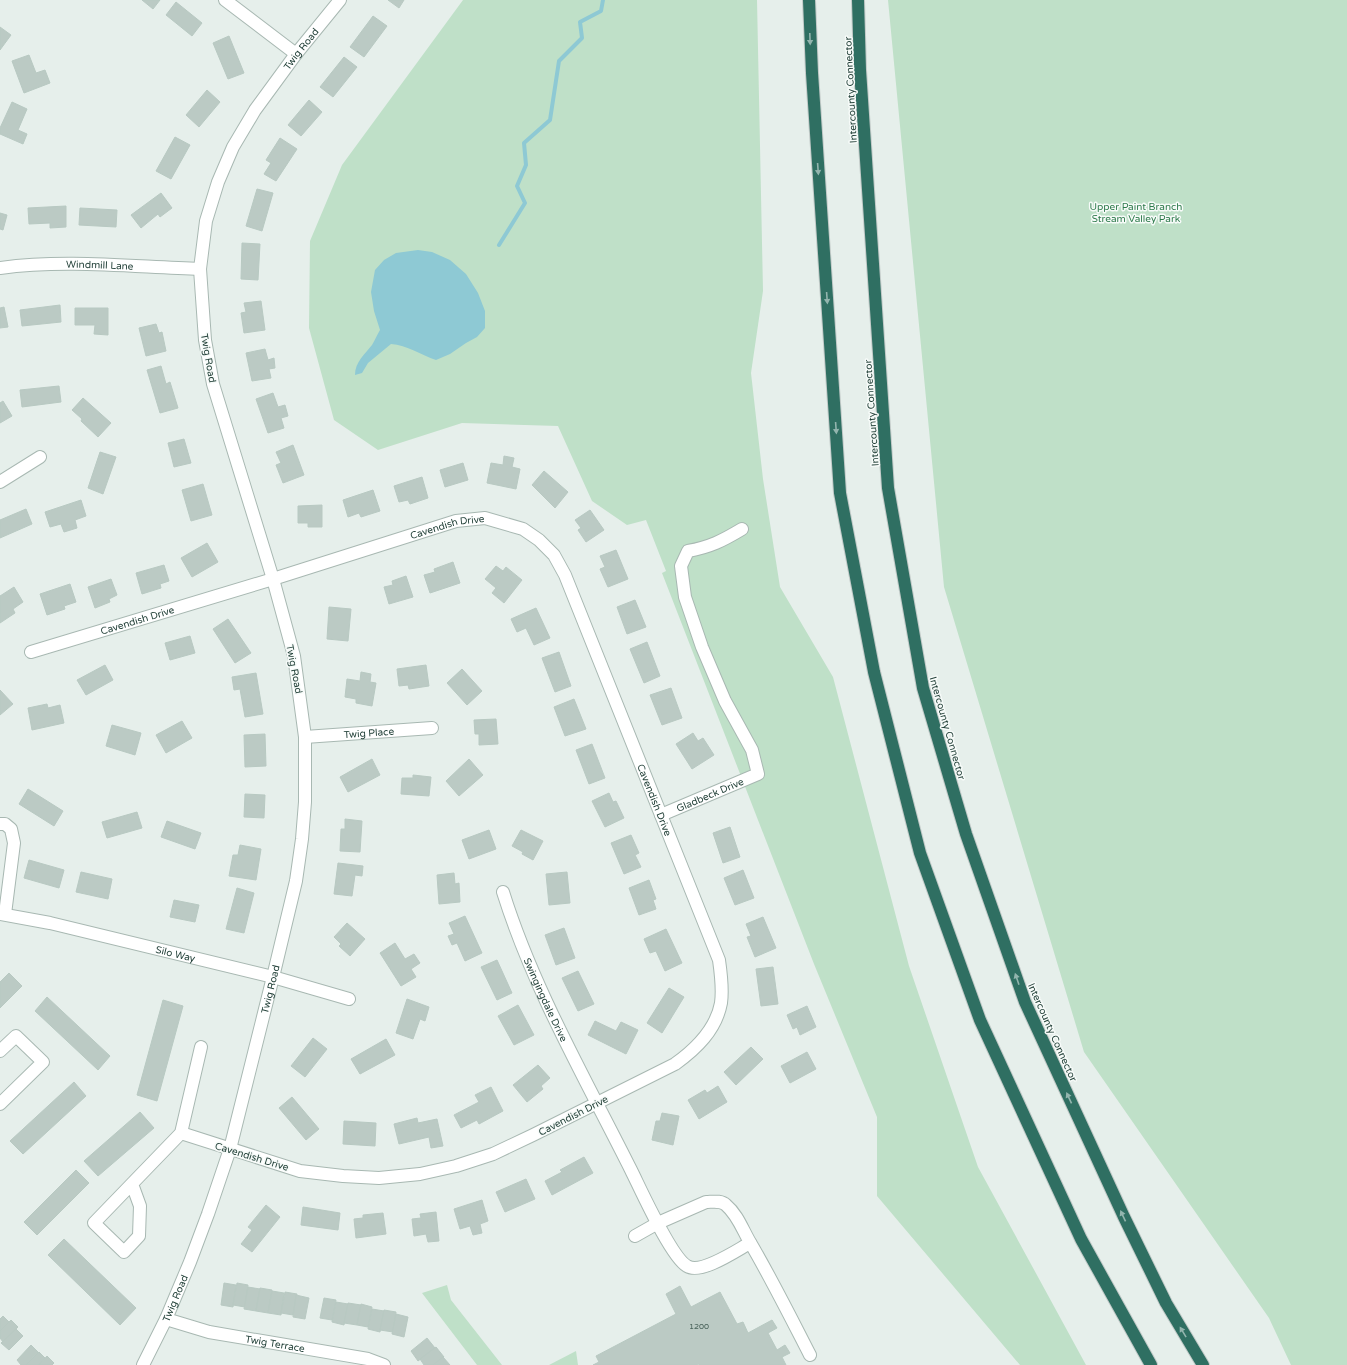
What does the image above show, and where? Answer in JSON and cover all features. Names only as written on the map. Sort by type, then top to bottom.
[{"type":"highway","points":[[809,0],[812,73],[840,493],[874,672],[906,800],[920,853],[980,1020],[1081,1239],[1151,1365]]},
{"type":"highway","name":"Intercounty Connector","points":[[858,0],[860,70],[888,488],[923,688],[966,834],[1025,1002],[1124,1218],[1166,1302],[1203,1365]]},
{"type":"street","points":[[225,0],[296,54]]},
{"type":"street","name":"Twig Road","points":[[143,1365],[166,1319],[201,1234],[230,1149],[296,881],[302,839],[305,802],[305,737],[294,656],[273,579],[213,384],[205,340],[200,269],[206,221],[218,182],[233,147],[255,110],[296,54],[340,0]]},
{"type":"street","name":"Windmill Lane","points":[[0,268],[17,265],[55,264],[200,269]]},
{"type":"street","points":[[0,482],[40,457]]},
{"type":"street","name":"Cavendish Drive","points":[[31,652],[273,579],[456,521],[485,518],[523,529],[539,540],[554,555],[565,575],[719,960],[722,983],[721,1004],[714,1023],[702,1041],[687,1055],[675,1064],[493,1154],[456,1166],[420,1174],[379,1178],[336,1176],[300,1171],[181,1133]]},
{"type":"street","name":"Gladbeck Drive","points":[[661,815],[758,774],[752,750],[725,701],[702,646],[685,597],[681,566],[688,550],[702,548],[718,543],[742,529]]},
{"type":"street","name":"Twig Place","points":[[305,737],[432,728]]},
{"type":"street","points":[[0,824],[5,824],[11,829],[14,843],[2,914]]},
{"type":"street","name":"Swingingdale Drive","points":[[503,892],[513,923],[534,975],[658,1223],[679,1260],[688,1267],[699,1268],[709,1265],[750,1243]]},
{"type":"street","name":"Silo Way","points":[[2,914],[50,923],[273,977],[350,999]]},
{"type":"street","points":[[0,1052],[16,1036],[43,1062],[0,1104]]},
{"type":"street","points":[[132,1184],[140,1206],[138,1236],[124,1252],[94,1223],[181,1133],[201,1047]]},
{"type":"street","points":[[634,1236],[658,1223],[706,1202],[714,1201],[725,1204],[733,1212],[760,1258],[810,1355]]},
{"type":"street","name":"Twig Terrace","points":[[166,1319],[210,1332],[368,1359],[384,1365]]},
{"type":"green space","points":[[463,0],[757,0],[763,291],[751,373],[763,479],[780,587],[833,677],[909,966],[978,1167],[1086,1365],[1020,1365],[877,1196],[877,1117],[814,964],[662,573],[666,571],[646,520],[627,525],[592,501],[558,426],[462,423],[378,450],[334,420],[309,328],[310,241],[342,165]]},
{"type":"green space","name":"Upper Paint Branch Stream Valley Park","points":[[888,0],[1347,0],[1347,1365],[1291,1365],[1269,1318],[1084,1052],[944,587]]},
{"type":"green space","points":[[447,1285],[451,1300],[502,1365],[477,1365],[422,1293]]},
{"type":"green space","points":[[576,1351],[578,1365],[549,1365]]},
{"type":"water","points":[[418,250],[432,252],[450,260],[466,274],[478,293],[485,311],[485,328],[477,337],[450,354],[436,360],[408,348],[391,344],[368,363],[362,373],[355,375],[355,370],[359,362],[372,345],[380,330],[374,311],[371,292],[375,270],[384,260],[396,253]]},
{"type":"building","points":[[142,0],[160,0],[153,9]]},
{"type":"building","points":[[388,0],[404,0],[399,8]]},
{"type":"building","points":[[176,2],[202,23],[192,36],[166,15]]},
{"type":"building","points":[[373,16],[387,26],[364,57],[350,47]]},
{"type":"building","points":[[0,27],[11,35],[0,50]]},
{"type":"building","points":[[229,36],[244,73],[228,79],[213,43]]},
{"type":"building","points":[[29,55],[36,73],[45,70],[50,83],[24,93],[12,61]]},
{"type":"building","points":[[344,57],[357,67],[333,97],[320,87]]},
{"type":"building","points":[[207,90],[220,102],[199,127],[186,115]]},
{"type":"building","points":[[309,100],[322,112],[301,136],[288,125]]},
{"type":"building","points":[[12,102],[27,109],[18,130],[27,134],[23,144],[0,134],[0,128]]},
{"type":"building","points":[[175,137],[190,145],[171,179],[156,171]]},
{"type":"building","points":[[280,138],[297,149],[276,181],[264,174],[271,163],[266,160]]},
{"type":"building","points":[[257,189],[273,193],[262,231],[246,226]]},
{"type":"building","points":[[161,193],[172,208],[160,217],[158,214],[141,228],[131,215]]},
{"type":"building","points":[[66,206],[66,227],[50,228],[50,223],[29,224],[28,208]]},
{"type":"building","points":[[80,208],[117,210],[116,227],[79,225]]},
{"type":"building","points":[[0,213],[7,215],[3,230],[0,229]]},
{"type":"building","points":[[242,243],[260,244],[258,280],[241,279]]},
{"type":"building","points":[[261,301],[265,330],[244,333],[241,313],[246,312],[244,303]]},
{"type":"building","points":[[60,305],[61,322],[22,326],[20,310]]},
{"type":"building","points":[[4,307],[8,327],[0,328],[0,308]]},
{"type":"building","points":[[75,308],[108,308],[108,335],[94,334],[95,325],[75,325]]},
{"type":"building","points":[[156,324],[159,333],[162,332],[166,351],[146,356],[139,328]]},
{"type":"building","points":[[265,349],[268,360],[274,358],[275,368],[269,369],[271,378],[252,381],[246,353]]},
{"type":"building","points":[[161,366],[166,384],[170,382],[178,408],[160,413],[147,370]]},
{"type":"building","points":[[59,386],[61,402],[22,407],[20,390]]},
{"type":"building","points":[[273,393],[278,407],[285,405],[288,416],[281,418],[284,428],[268,433],[256,399]]},
{"type":"building","points":[[83,398],[111,423],[98,437],[72,410]]},
{"type":"building","points":[[3,401],[12,416],[0,423],[0,403]]},
{"type":"building","points":[[184,439],[191,463],[174,467],[168,443]]},
{"type":"building","points":[[293,445],[304,475],[283,483],[276,465],[281,463],[276,452]]},
{"type":"building","points":[[100,452],[116,457],[103,494],[88,488]]},
{"type":"building","points":[[504,456],[514,458],[512,467],[520,469],[516,489],[487,483],[491,463],[503,465]]},
{"type":"building","points":[[463,463],[468,480],[445,487],[440,470]]},
{"type":"building","points":[[544,471],[568,492],[555,508],[532,485]]},
{"type":"building","points":[[422,477],[428,498],[410,504],[408,500],[399,502],[394,486]]},
{"type":"building","points":[[203,484],[212,515],[191,521],[182,490]]},
{"type":"building","points":[[373,490],[380,511],[361,517],[359,513],[348,517],[343,500]]},
{"type":"building","points":[[81,500],[86,516],[75,520],[77,528],[64,532],[61,524],[50,527],[45,512]]},
{"type":"building","points":[[322,505],[322,527],[308,527],[308,523],[298,523],[298,506]]},
{"type":"building","points":[[26,509],[32,524],[0,538],[0,520]]},
{"type":"building","points":[[590,510],[604,530],[586,542],[578,530],[581,528],[575,520]]},
{"type":"building","points":[[207,543],[218,562],[192,577],[181,558]]},
{"type":"building","points":[[616,550],[628,579],[608,587],[600,569],[605,567],[600,556]]},
{"type":"building","points":[[453,562],[460,583],[430,593],[424,575],[435,572],[434,569]]},
{"type":"building","points":[[164,565],[169,581],[160,584],[161,588],[142,594],[136,573]]},
{"type":"building","points":[[496,566],[503,571],[506,567],[522,580],[504,603],[492,593],[496,588],[485,579]]},
{"type":"building","points":[[406,576],[413,597],[389,604],[384,587],[393,585],[392,581]]},
{"type":"building","points":[[111,579],[117,595],[109,599],[110,602],[95,608],[88,587]]},
{"type":"building","points":[[70,584],[76,602],[64,606],[65,609],[47,615],[40,594]]},
{"type":"building","points":[[14,587],[23,602],[13,609],[15,613],[0,623],[0,596]]},
{"type":"building","points":[[635,600],[646,627],[627,634],[617,607]]},
{"type":"building","points":[[329,607],[351,609],[348,641],[327,639]]},
{"type":"building","points":[[536,608],[550,638],[534,645],[526,628],[517,632],[511,619]]},
{"type":"building","points":[[228,619],[251,653],[235,663],[213,629]]},
{"type":"building","points":[[190,636],[195,653],[170,660],[165,643]]},
{"type":"building","points":[[647,642],[660,676],[644,683],[630,649]]},
{"type":"building","points":[[559,652],[571,686],[555,692],[542,658]]},
{"type":"building","points":[[105,665],[113,680],[86,695],[77,680]]},
{"type":"building","points":[[426,665],[429,686],[409,689],[408,685],[399,686],[397,669]]},
{"type":"building","points":[[462,669],[482,691],[467,705],[447,683]]},
{"type":"building","points":[[361,672],[371,674],[370,682],[376,683],[372,706],[356,703],[356,699],[345,697],[347,679],[360,681]]},
{"type":"building","points":[[256,673],[263,714],[245,717],[240,689],[234,690],[232,677]]},
{"type":"building","points":[[671,688],[682,718],[662,725],[650,695]]},
{"type":"building","points":[[0,690],[13,704],[0,715]]},
{"type":"building","points":[[574,699],[586,729],[565,736],[554,707]]},
{"type":"building","points":[[47,704],[48,708],[60,705],[64,723],[32,730],[28,708]]},
{"type":"building","points":[[496,719],[498,744],[479,745],[479,734],[475,734],[474,720]]},
{"type":"building","points":[[182,721],[192,738],[166,753],[156,735]]},
{"type":"building","points":[[112,725],[141,733],[135,755],[106,746]]},
{"type":"building","points":[[693,733],[698,741],[703,738],[714,755],[692,769],[676,744]]},
{"type":"building","points":[[265,734],[266,766],[245,767],[244,735]]},
{"type":"building","points":[[592,744],[605,778],[589,784],[576,750]]},
{"type":"building","points":[[372,759],[380,775],[348,792],[340,777]]},
{"type":"building","points":[[469,759],[483,775],[459,796],[446,781]]},
{"type":"building","points":[[413,775],[431,777],[429,796],[401,794],[402,778],[413,778]]},
{"type":"building","points":[[28,789],[63,811],[54,826],[19,804]]},
{"type":"building","points":[[609,793],[613,802],[616,801],[624,818],[605,827],[592,801]]},
{"type":"building","points":[[245,794],[265,795],[264,818],[244,817]]},
{"type":"building","points":[[137,812],[142,828],[107,838],[102,822]]},
{"type":"building","points":[[345,819],[362,821],[360,852],[340,851],[341,829],[345,829]]},
{"type":"building","points":[[167,821],[201,833],[195,849],[161,837]]},
{"type":"building","points":[[730,827],[740,857],[723,863],[713,833]]},
{"type":"building","points":[[489,830],[496,849],[469,859],[462,840]]},
{"type":"building","points":[[521,830],[543,841],[533,860],[512,846]]},
{"type":"building","points":[[631,835],[639,853],[635,855],[641,867],[624,874],[611,843]]},
{"type":"building","points":[[240,845],[261,849],[256,880],[229,876],[233,855],[238,855]]},
{"type":"building","points":[[29,860],[64,870],[59,888],[24,878]]},
{"type":"building","points":[[338,863],[363,866],[362,876],[355,875],[352,896],[334,894]]},
{"type":"building","points":[[743,870],[754,898],[735,905],[724,878]]},
{"type":"building","points":[[81,872],[112,879],[108,899],[76,892]]},
{"type":"building","points":[[567,872],[570,903],[549,905],[546,874]]},
{"type":"building","points":[[454,873],[455,884],[459,883],[460,902],[439,904],[437,875]]},
{"type":"building","points":[[649,880],[656,899],[653,900],[656,909],[639,915],[629,888]]},
{"type":"building","points":[[237,888],[254,893],[244,933],[226,929]]},
{"type":"building","points":[[174,900],[199,905],[195,922],[170,917]]},
{"type":"building","points":[[465,916],[482,953],[465,961],[457,943],[452,945],[448,936],[454,934],[449,923]]},
{"type":"building","points":[[763,917],[776,948],[755,957],[747,937],[751,936],[746,924]]},
{"type":"building","points":[[347,923],[365,939],[350,956],[339,946],[341,944],[334,937]]},
{"type":"building","points":[[564,928],[575,958],[556,965],[545,935]]},
{"type":"building","points":[[666,929],[682,963],[665,971],[656,951],[650,953],[644,939]]},
{"type":"building","points":[[395,943],[405,959],[414,954],[420,963],[411,969],[416,977],[401,986],[380,953]]},
{"type":"building","points":[[497,960],[512,993],[497,1000],[481,967]]},
{"type":"building","points":[[773,967],[778,1004],[761,1006],[756,969]]},
{"type":"building","points":[[578,971],[594,1004],[578,1011],[562,978]]},
{"type":"building","points":[[9,973],[22,986],[0,1008],[0,982]]},
{"type":"building","points":[[669,988],[684,997],[662,1033],[647,1023]]},
{"type":"building","points":[[47,997],[110,1056],[98,1070],[35,1011]]},
{"type":"building","points":[[407,999],[429,1007],[425,1021],[420,1019],[413,1039],[396,1033]]},
{"type":"building","points":[[163,1000],[183,1006],[157,1101],[137,1095]]},
{"type":"building","points":[[518,1005],[534,1035],[514,1045],[498,1016]]},
{"type":"building","points":[[807,1006],[816,1027],[800,1035],[797,1027],[793,1029],[787,1015]]},
{"type":"building","points":[[595,1021],[616,1031],[621,1022],[638,1030],[626,1054],[588,1035]]},
{"type":"building","points":[[313,1038],[327,1049],[305,1077],[291,1066]]},
{"type":"building","points":[[386,1039],[395,1055],[360,1074],[351,1059]]},
{"type":"building","points":[[751,1047],[763,1059],[736,1085],[724,1072]]},
{"type":"building","points":[[807,1052],[816,1069],[790,1083],[781,1066]]},
{"type":"building","points":[[538,1065],[550,1078],[541,1086],[543,1089],[527,1102],[513,1085]]},
{"type":"building","points":[[74,1082],[86,1096],[23,1154],[10,1141]]},
{"type":"building","points":[[718,1086],[727,1102],[699,1119],[688,1100],[705,1090],[707,1093]]},
{"type":"building","points":[[491,1087],[503,1111],[479,1124],[477,1120],[461,1128],[454,1115],[479,1102],[475,1095]]},
{"type":"building","points":[[292,1097],[319,1129],[306,1140],[279,1108]]},
{"type":"building","points":[[140,1112],[154,1128],[98,1176],[84,1161]]},
{"type":"building","points":[[662,1113],[679,1116],[673,1145],[652,1140],[656,1121],[660,1121]]},
{"type":"building","points":[[417,1118],[418,1123],[437,1119],[443,1146],[431,1148],[429,1137],[399,1144],[394,1124]]},
{"type":"building","points":[[344,1121],[376,1123],[375,1146],[343,1144]]},
{"type":"building","points":[[584,1157],[593,1173],[552,1195],[545,1181],[562,1172],[560,1170]]},
{"type":"building","points":[[76,1170],[89,1183],[37,1235],[24,1222]]},
{"type":"building","points":[[526,1179],[535,1199],[505,1212],[496,1192]]},
{"type":"building","points":[[482,1200],[488,1221],[480,1224],[482,1233],[473,1235],[470,1226],[460,1229],[454,1209]]},
{"type":"building","points":[[266,1205],[280,1217],[252,1252],[241,1244],[252,1230],[248,1227]]},
{"type":"building","points":[[303,1207],[340,1213],[338,1230],[301,1225]]},
{"type":"building","points":[[436,1212],[439,1241],[428,1242],[426,1234],[414,1236],[412,1219],[421,1218],[420,1214]]},
{"type":"building","points":[[383,1213],[386,1234],[356,1238],[354,1219],[363,1218],[363,1215]]},
{"type":"building","points":[[64,1239],[136,1308],[120,1325],[48,1255]]},
{"type":"building","points":[[224,1283],[236,1285],[233,1307],[221,1305]]},
{"type":"building","points":[[237,1283],[248,1285],[245,1307],[233,1305]]},
{"type":"building","points":[[680,1286],[691,1307],[720,1292],[737,1324],[743,1322],[748,1333],[772,1320],[777,1328],[768,1333],[777,1350],[785,1345],[790,1353],[782,1357],[786,1365],[593,1365],[599,1362],[596,1356],[676,1314],[666,1294]]},
{"type":"building","points":[[248,1287],[260,1289],[256,1311],[244,1309]]},
{"type":"building","points":[[260,1288],[272,1290],[268,1313],[256,1311]]},
{"type":"building","points":[[272,1291],[284,1293],[281,1315],[268,1313]]},
{"type":"building","points":[[285,1292],[297,1294],[293,1315],[281,1313]]},
{"type":"building","points":[[296,1295],[309,1298],[305,1319],[293,1317]]},
{"type":"building","points":[[324,1298],[336,1300],[332,1320],[320,1318]]},
{"type":"building","points":[[336,1302],[348,1304],[344,1325],[332,1322]]},
{"type":"building","points":[[348,1303],[361,1305],[357,1325],[344,1323]]},
{"type":"building","points":[[361,1304],[372,1307],[368,1327],[357,1325]]},
{"type":"building","points":[[372,1309],[384,1311],[380,1332],[368,1329]]},
{"type":"building","points":[[384,1310],[396,1312],[393,1332],[380,1330]]},
{"type":"building","points":[[396,1314],[408,1317],[404,1337],[392,1334]]},
{"type":"building","points":[[3,1316],[9,1322],[0,1331],[0,1319]]},
{"type":"building","points":[[11,1320],[18,1327],[3,1342],[0,1338],[0,1331]]},
{"type":"building","points":[[16,1329],[23,1336],[9,1350],[1,1343]]},
{"type":"building","points":[[427,1338],[435,1348],[418,1361],[411,1351]]},
{"type":"building","points":[[31,1345],[38,1352],[26,1365],[21,1365],[17,1360]]},
{"type":"building","points":[[436,1347],[444,1357],[433,1365],[424,1365],[420,1359]]},
{"type":"building","points":[[39,1352],[45,1358],[39,1365],[26,1365]]},
{"type":"building","points":[[47,1356],[54,1363],[52,1365],[39,1365]]},
{"type":"building","points":[[443,1357],[450,1365],[433,1365]]},
{"type":"waterway","points":[[499,245],[525,203],[517,186],[526,165],[524,143],[550,120],[559,61],[582,38],[580,22],[601,11],[603,0]]}]
